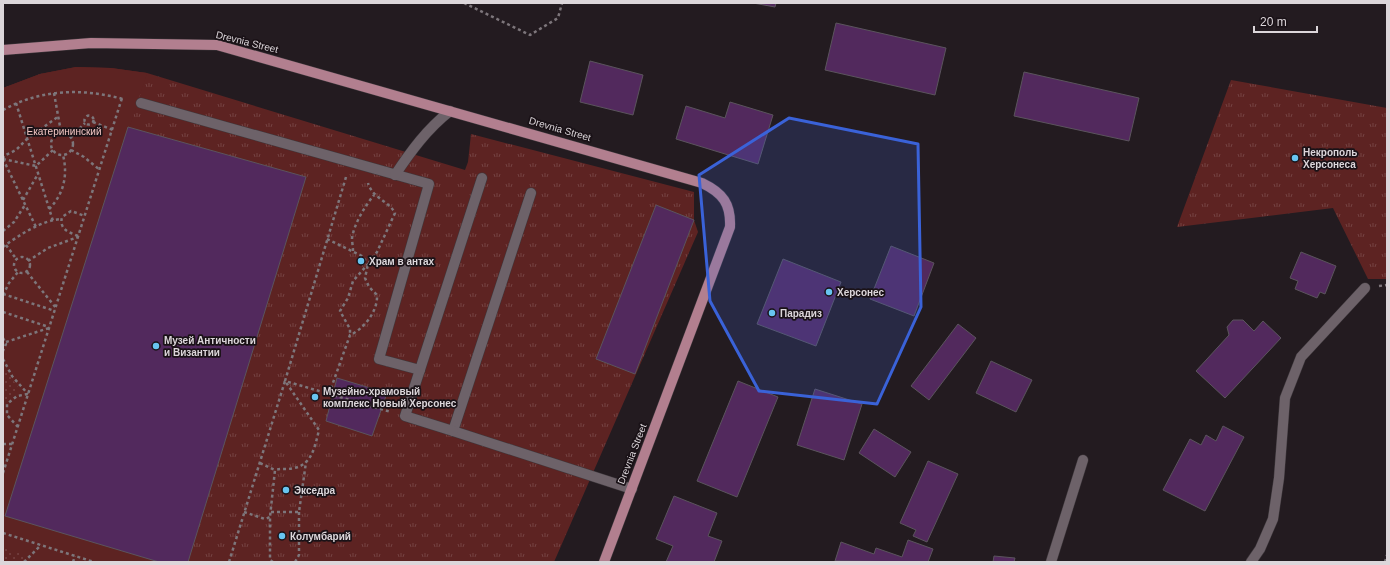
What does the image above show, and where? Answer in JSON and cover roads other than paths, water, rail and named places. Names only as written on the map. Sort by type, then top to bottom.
[{"type":"main road","name":"Drevnia Street","points":[[3,50],[91,43],[217,45],[702,183],[715,189],[724,199],[730,214],[730,228],[604,562]]},
{"type":"lane","points":[[141,103],[429,184],[379,359],[420,370]]},
{"type":"lane","points":[[395,175],[416,144],[434,124],[450,111]]},
{"type":"lane","points":[[482,178],[404,416],[632,489]]},
{"type":"lane","points":[[452,431],[531,193]]},
{"type":"lane","points":[[1251,562],[1260,549],[1273,519],[1279,478],[1285,398],[1301,357],[1365,288]]},
{"type":"lane","points":[[1051,562],[1083,460]]},
{"type":"place","name":"Некрополь Херсонеса","points":[[1295,158]]},
{"type":"place","name":"Храм в антах","points":[[361,261]]},
{"type":"place","name":"Херсонес","points":[[829,292]]},
{"type":"place","name":"Парадиз","points":[[772,313]]},
{"type":"place","name":"Музей Античности и Византии","points":[[156,346]]},
{"type":"place","name":"Музейно-храмовый комплекс Новый Херсонес","points":[[315,397]]},
{"type":"place","name":"Экседра","points":[[286,490]]},
{"type":"place","name":"Колумбарий","points":[[282,536]]},
{"type":"park label","name":"Екатерининский","points":[[64,131]]}]
